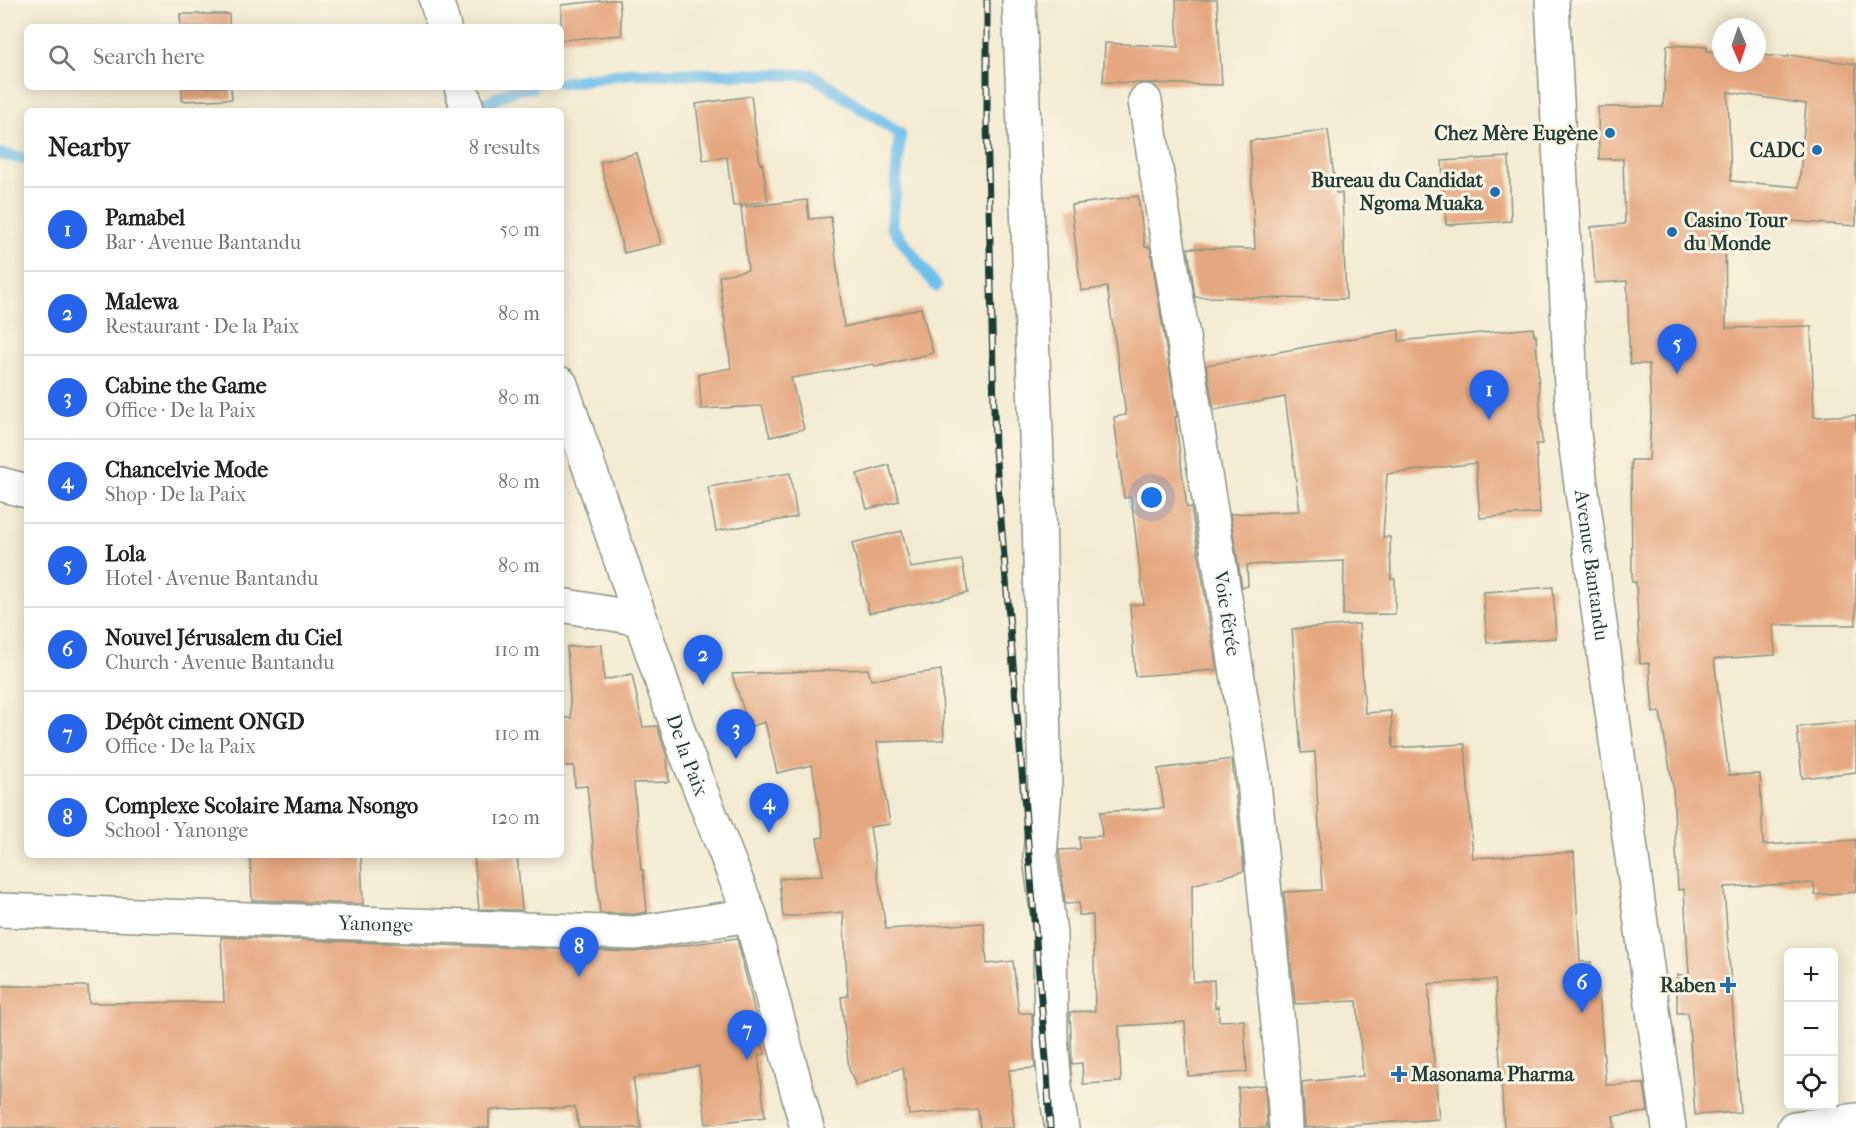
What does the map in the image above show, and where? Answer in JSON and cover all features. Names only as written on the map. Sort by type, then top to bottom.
[{"type":"street","points":[[436,0],[443,24]]},
{"type":"street","points":[[1019,0],[1039,511],[1045,789],[1040,857],[1050,933],[1051,1037],[1055,1086],[1062,1128]]},
{"type":"street","name":"Avenue Bantandu","points":[[1552,0],[1573,426],[1669,1128]]},
{"type":"street","points":[[462,90],[467,108]]},
{"type":"street","name":"Voie férée","points":[[1145,101],[1253,772],[1282,1065],[1286,1128]]},
{"type":"street","name":"De la Paix","points":[[564,393],[686,753],[750,915],[807,1128]]},
{"type":"street","points":[[0,484],[24,490]]},
{"type":"street","points":[[564,606],[641,619]]},
{"type":"street","name":"Yanonge","points":[[0,910],[635,933],[750,915]]},
{"type":"street","points":[[1794,1128],[1856,1120]]},
{"type":"building","points":[[619,0],[622,35],[564,40],[561,5]]},
{"type":"building","points":[[1176,0],[1217,0],[1222,85],[1103,82],[1105,43],[1178,47]]},
{"type":"building","points":[[180,14],[229,14],[229,24],[181,24]]},
{"type":"building","points":[[1667,45],[1707,47],[1707,51],[1712,51],[1712,72],[1766,72],[1766,56],[1789,57],[1789,55],[1856,64],[1856,226],[1725,216],[1726,328],[1811,326],[1814,417],[1856,415],[1856,625],[1773,625],[1775,655],[1714,659],[1729,775],[1760,774],[1763,845],[1856,840],[1856,892],[1815,895],[1814,883],[1724,887],[1740,1112],[1695,1115],[1688,1013],[1677,1013],[1677,975],[1689,975],[1684,889],[1678,890],[1673,787],[1660,712],[1653,713],[1649,663],[1640,664],[1636,582],[1632,582],[1631,460],[1649,460],[1651,414],[1649,364],[1630,364],[1627,281],[1595,283],[1591,227],[1625,224],[1623,159],[1599,159],[1598,107],[1663,107]],"holes":[[[1728,92],[1806,104],[1799,187],[1731,181]]]},
{"type":"building","points":[[182,90],[231,90],[232,99],[182,101]]},
{"type":"building","points":[[751,96],[760,164],[762,163],[768,201],[733,206],[727,157],[703,160],[696,104]]},
{"type":"building","points":[[1328,130],[1336,193],[1342,193],[1346,299],[1195,297],[1188,248],[1255,249],[1250,141]]},
{"type":"building","points":[[637,153],[661,244],[624,253],[600,162]]},
{"type":"building","points":[[1509,157],[1511,221],[1446,225],[1442,161]]},
{"type":"building","points":[[1138,196],[1145,247],[1150,247],[1177,417],[1175,417],[1187,508],[1191,507],[1217,670],[1135,676],[1130,605],[1144,604],[1131,497],[1124,498],[1114,417],[1126,415],[1107,287],[1081,291],[1071,205]]},
{"type":"building","points":[[807,200],[809,219],[831,217],[844,327],[921,308],[933,353],[875,367],[874,364],[791,378],[804,429],[770,437],[762,406],[701,409],[699,374],[731,368],[719,276],[748,270],[741,207]]},
{"type":"building","points":[[1533,328],[1534,335],[1536,335],[1542,444],[1536,444],[1540,513],[1480,518],[1476,463],[1387,474],[1383,537],[1390,537],[1391,579],[1395,579],[1395,614],[1343,615],[1344,561],[1247,565],[1248,586],[1242,587],[1230,514],[1300,511],[1285,397],[1214,410],[1206,365],[1399,330],[1399,341]]},
{"type":"building","points":[[889,465],[899,501],[867,509],[857,474]]},
{"type":"building","points":[[790,473],[797,517],[716,531],[708,487]]},
{"type":"building","points":[[902,531],[911,568],[962,560],[968,593],[869,613],[852,543]]},
{"type":"building","points":[[1553,587],[1556,638],[1487,643],[1483,592]]},
{"type":"building","points":[[1359,624],[1365,713],[1391,711],[1393,748],[1465,744],[1473,858],[1574,852],[1580,962],[1591,962],[1593,982],[1598,982],[1606,1085],[1644,1084],[1648,1112],[1613,1116],[1615,1128],[1504,1128],[1495,980],[1429,984],[1439,1119],[1305,1128],[1302,1082],[1363,1076],[1357,1001],[1295,1004],[1284,892],[1322,890],[1315,752],[1301,753],[1292,629]]},
{"type":"building","points":[[602,645],[604,680],[632,674],[643,727],[657,726],[667,757],[669,782],[634,783],[647,912],[600,913],[587,786],[575,787],[574,766],[564,766],[564,718],[571,718],[567,647]]},
{"type":"building","points":[[868,669],[871,680],[941,670],[944,740],[877,742],[890,824],[870,827],[886,929],[984,923],[987,964],[1013,961],[1019,1013],[1032,1013],[1035,1068],[1009,1070],[1014,1128],[980,1128],[978,1109],[909,1115],[903,1067],[856,1086],[849,1069],[841,997],[848,996],[843,912],[783,917],[779,879],[823,875],[817,838],[824,837],[812,765],[777,773],[765,722],[749,727],[732,674]]},
{"type":"building","points":[[1856,721],[1856,772],[1802,778],[1797,727]]},
{"type":"building","points":[[1232,759],[1244,871],[1192,885],[1193,982],[1214,980],[1215,1007],[1218,1006],[1219,1021],[1244,1020],[1247,1072],[1188,1076],[1185,1022],[1119,1026],[1121,1082],[1083,1084],[1082,1063],[1072,1064],[1070,1012],[1095,1011],[1093,915],[1079,915],[1079,903],[1065,904],[1059,850],[1080,849],[1079,837],[1102,836],[1100,812],[1164,808],[1158,769]]},
{"type":"building","points":[[250,858],[361,858],[363,904],[252,900]]},
{"type":"building","points":[[474,858],[517,858],[522,910],[479,909]]},
{"type":"building","points":[[221,937],[634,952],[737,938],[765,1054],[758,1055],[765,1117],[706,1124],[699,1066],[633,1078],[641,1128],[579,1128],[575,1107],[489,1110],[489,1128],[0,1128],[0,986],[88,986],[89,1003],[224,1002]]},
{"type":"building","points":[[1265,1085],[1267,1128],[1240,1128],[1238,1088]]},
{"type":"waterway","points":[[564,83],[629,73],[812,75],[900,134],[892,227],[936,286]]},
{"type":"waterway","points":[[476,108],[514,90]]},
{"type":"waterway","points":[[0,154],[24,158]]},
{"type":"railway","points":[[987,0],[987,123],[995,449],[1050,1128]]},
{"type":"place","name":"Chez Mère Eugène","points":[[1610,133]]},
{"type":"place","name":"CADC","points":[[1817,150]]},
{"type":"place","name":"Bureau du Candidat Ngoma Muaka","points":[[1495,192]]},
{"type":"place","name":"Casino Tour du Monde","points":[[1672,232]]},
{"type":"place","name":"Lola","points":[[1677,374]]},
{"type":"place","name":"Pamabel","points":[[1489,420]]},
{"type":"place","name":"Malewa","points":[[703,685]]},
{"type":"place","name":"Cabine the Game","points":[[736,759]]},
{"type":"place","name":"Chancelvie Mode","points":[[769,833]]},
{"type":"place","name":"Complexe Scolaire Mama Nsongo","points":[[579,977]]},
{"type":"place","name":"Raben","points":[[1728,985]]},
{"type":"place","name":"Nouvel Jérusalem du Ciel","points":[[1582,1013]]},
{"type":"place","name":"Dépôt ciment ONGD","points":[[747,1060]]},
{"type":"place","name":"Masonama Pharma","points":[[1399,1074]]}]
